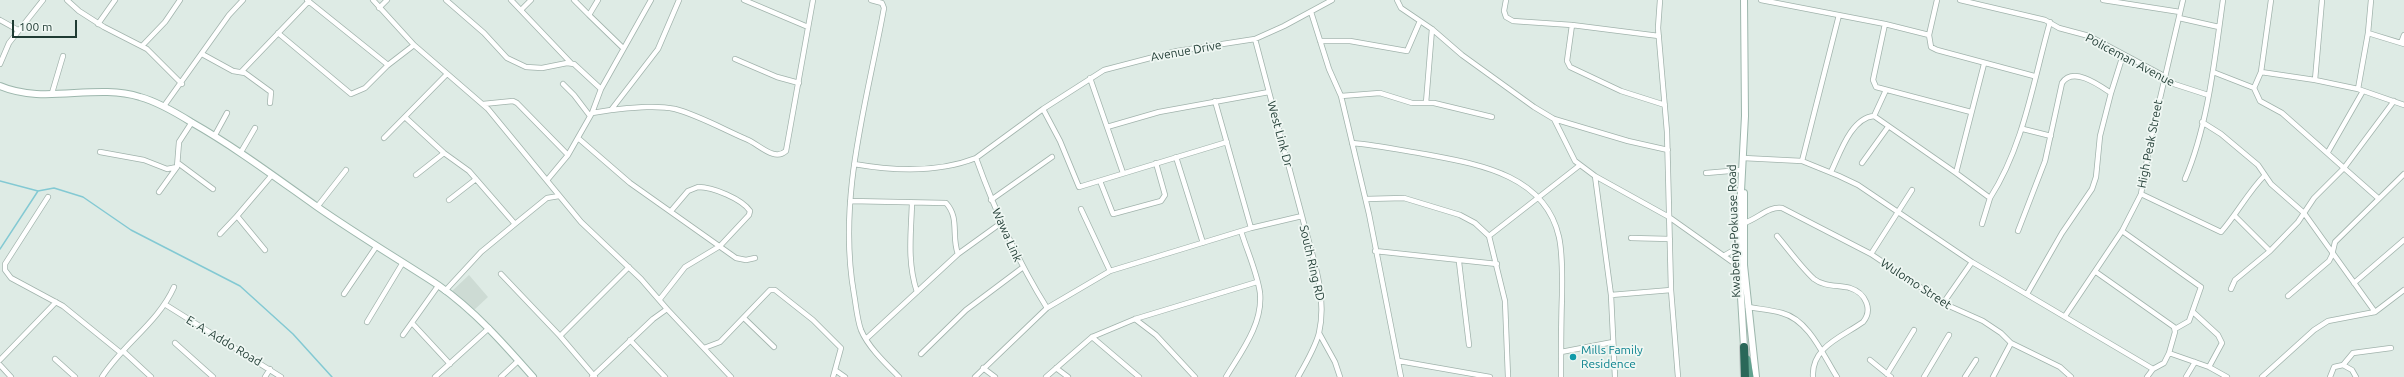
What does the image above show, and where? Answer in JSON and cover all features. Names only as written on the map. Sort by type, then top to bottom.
[{"type":"highway","points":[[1744,347],[1745,377]]},
{"type":"main road","name":"Kwabenya-Pokuase Road","points":[[1744,347],[1750,377]]},
{"type":"street","points":[[0,64],[3,54],[18,30],[43,0]]},
{"type":"street","points":[[67,0],[98,24],[142,46],[154,54],[182,84]]},
{"type":"street","points":[[98,24],[115,0]]},
{"type":"street","points":[[142,46],[165,22],[180,0]]},
{"type":"street","points":[[164,106],[182,84],[242,0]]},
{"type":"street","points":[[373,0],[414,45],[483,104],[548,179],[559,196],[581,222],[629,267],[660,299],[667,309],[731,377]]},
{"type":"street","points":[[379,8],[387,0]]},
{"type":"street","points":[[446,0],[484,33],[507,58],[517,64],[542,68],[571,63]]},
{"type":"street","points":[[511,0],[571,63],[577,66],[600,89]]},
{"type":"street","points":[[521,10],[531,0]]},
{"type":"street","points":[[574,0],[623,48]]},
{"type":"street","points":[[589,16],[598,0]]},
{"type":"street","points":[[548,179],[568,155],[578,138],[591,115],[600,89],[651,0]]},
{"type":"street","points":[[611,110],[658,48],[679,0]]},
{"type":"street","points":[[744,0],[808,27]]},
{"type":"street","points":[[591,115],[611,110],[639,107],[677,110],[755,143],[773,155],[780,155],[786,151],[813,0]]},
{"type":"street","points":[[871,0],[882,3],[884,8],[854,164],[848,240],[851,277],[860,326],[866,339],[899,377]]},
{"type":"street","name":"Avenue Drive","points":[[854,164],[877,168],[916,169],[950,166],[976,158],[1043,109],[1104,70],[1148,58],[1255,39],[1311,12],[1332,0]]},
{"type":"street","points":[[1397,0],[1402,8],[1462,55],[1534,107],[1554,119],[1628,141],[1668,150]]},
{"type":"street","points":[[1506,0],[1504,11],[1506,17],[1513,21],[1572,25],[1659,36]]},
{"type":"street","points":[[1660,0],[1659,36],[1668,150],[1671,290],[1678,377]]},
{"type":"street","points":[[1744,0],[1745,99],[1743,158],[1802,161],[1831,172],[1858,186],[1972,262],[2153,369]]},
{"type":"street","points":[[1761,0],[1885,24],[1929,35]]},
{"type":"street","points":[[1937,0],[1929,35],[1931,47],[1936,50],[1984,64],[2034,76]]},
{"type":"street","name":"Policeman Avenue","points":[[1960,0],[1983,3],[2050,22],[2059,28],[2089,36],[2164,76],[2171,83],[2208,95]]},
{"type":"street","points":[[2103,0],[2180,12]]},
{"type":"street","name":"High Peak Street","points":[[2065,316],[2096,272],[2122,231],[2141,194],[2164,76],[2183,0]]},
{"type":"street","points":[[2185,179],[2192,164],[2213,72],[2223,0]]},
{"type":"street","points":[[2254,88],[2261,72],[2271,0]]},
{"type":"street","points":[[2315,80],[2322,0]]},
{"type":"street","points":[[2358,89],[2368,33],[2371,0]]},
{"type":"street","points":[[242,72],[308,1],[388,64]]},
{"type":"street","points":[[1311,12],[1328,69],[1341,96],[1366,199],[1375,251],[1399,361],[1401,377]]},
{"type":"street","points":[[1802,161],[1840,15]]},
{"type":"street","points":[[2178,18],[2219,27]]},
{"type":"street","points":[[0,20],[18,30]]},
{"type":"street","points":[[1320,41],[1350,42],[1407,51],[1420,21]]},
{"type":"street","points":[[1982,224],[1990,198],[2000,185],[2023,129],[2034,76],[2050,22]]},
{"type":"street","points":[[1885,24],[1873,80],[1876,87],[1971,112]]},
{"type":"street","points":[[1572,25],[1566,61],[1570,66],[1621,91],[1665,105]]},
{"type":"street","points":[[1426,103],[1432,30]]},
{"type":"street","points":[[2368,33],[2402,43],[2404,35]]},
{"type":"street","points":[[278,34],[351,94],[365,88],[388,64],[414,45]]},
{"type":"street","points":[[1255,39],[1269,92]]},
{"type":"street","points":[[202,54],[231,70],[242,72],[271,92],[270,103]]},
{"type":"street","points":[[2027,294],[2062,234],[2092,188],[2096,177],[2100,136],[2123,55]]},
{"type":"street","points":[[52,94],[63,56]]},
{"type":"street","points":[[735,59],[777,77],[799,83]]},
{"type":"street","points":[[1956,172],[1984,64]]},
{"type":"street","points":[[2213,72],[2254,88],[2260,101],[2282,113],[2328,152],[2378,198]]},
{"type":"street","points":[[2261,72],[2315,80],[2358,89],[2404,105]]},
{"type":"street","points":[[384,138],[406,118],[447,74]]},
{"type":"street","points":[[2018,231],[2045,161],[2056,107],[2065,78],[2077,76],[2096,83],[2111,93]]},
{"type":"street","points":[[1090,78],[1123,173]]},
{"type":"street","points":[[563,84],[591,115]]},
{"type":"street","points":[[0,86],[23,92],[52,94],[103,92],[126,94],[140,97],[164,106],[215,135],[241,152],[317,207],[445,291],[489,328],[533,377]]},
{"type":"street","points":[[1831,172],[1849,135],[1863,120],[1874,116],[1886,90]]},
{"type":"street","points":[[2328,152],[2363,91]]},
{"type":"street","name":"West Link Dr","points":[[1107,127],[1159,112],[1269,92],[1302,216]]},
{"type":"street","points":[[1341,96],[1374,93],[1412,103],[1426,103],[1492,117]]},
{"type":"street","points":[[483,104],[513,101],[517,103],[568,155]]},
{"type":"street","points":[[1216,101],[1251,228]]},
{"type":"street","points":[[2231,289],[2235,280],[2270,251],[2304,213],[2314,198],[2344,168],[2394,101]]},
{"type":"street","points":[[1043,109],[1060,141],[1076,185],[1082,187],[1123,173],[1227,142]]},
{"type":"street","points":[[215,135],[227,113]]},
{"type":"street","points":[[1874,116],[1956,172],[1990,198]]},
{"type":"street","points":[[406,118],[476,180],[515,224]]},
{"type":"street","points":[[1554,119],[1575,161],[1580,165],[1595,176],[1669,217],[1725,255],[1738,266]]},
{"type":"street","points":[[159,192],[178,165],[179,142],[192,122]]},
{"type":"street","points":[[2202,122],[2221,134],[2258,165],[2271,184],[2304,213],[2332,255],[2375,312]]},
{"type":"street","points":[[1862,163],[1888,127]]},
{"type":"street","points":[[241,152],[255,128]]},
{"type":"street","points":[[2023,129],[2050,136]]},
{"type":"street","points":[[578,138],[630,183],[736,258],[746,260],[755,258]]},
{"type":"street","points":[[1352,143],[1380,145],[1488,168],[1515,180],[1539,199],[1553,218],[1559,237],[1563,273],[1560,352],[1561,377]]},
{"type":"street","points":[[100,152],[144,160],[168,169],[178,165]]},
{"type":"street","points":[[416,175],[444,153]]},
{"type":"street","points":[[991,200],[1052,157]]},
{"type":"street","points":[[1176,157],[1203,243]]},
{"type":"street","name":"Wawa Link","points":[[976,158],[991,200],[1022,268],[1047,308]]},
{"type":"street","name":"Kwabenya-Pokuase Road","points":[[1743,158],[1741,170],[1741,247],[1756,377]]},
{"type":"street","name":"Kwabenya-Pokuase Road","points":[[1743,158],[1744,223],[1738,266],[1744,347]]},
{"type":"street","points":[[1100,181],[1113,214],[1160,201],[1165,195],[1156,163]]},
{"type":"street","points":[[178,165],[213,189]]},
{"type":"street","points":[[1489,236],[1539,199],[1580,165]]},
{"type":"street","points":[[317,207],[346,170]]},
{"type":"street","points":[[1706,173],[1741,170]]},
{"type":"street","points":[[2288,296],[2332,255],[2335,242],[2404,174]]},
{"type":"street","points":[[220,234],[272,175]]},
{"type":"street","points":[[2141,194],[2221,232],[2235,216],[2254,186],[2265,175]]},
{"type":"street","points":[[1595,176],[1611,295],[1615,377]]},
{"type":"street","points":[[449,200],[476,180]]},
{"type":"street","points":[[660,299],[685,268],[720,246],[749,215],[750,211],[745,205],[724,194],[698,186],[688,191],[671,211]]},
{"type":"street","points":[[1871,254],[1897,211],[1912,190]]},
{"type":"street","points":[[445,291],[481,252],[547,198],[559,196]]},
{"type":"street","points":[[48,197],[5,264],[5,270],[11,278],[56,302],[122,352],[151,377]]},
{"type":"street","points":[[1366,199],[1404,198],[1460,215],[1475,223],[1489,236],[1497,264],[1508,331],[1508,377]]},
{"type":"street","points":[[850,200],[912,203],[942,202],[949,206],[954,212],[955,239],[958,254]]},
{"type":"street","points":[[912,203],[909,249],[913,279],[917,292]]},
{"type":"street","name":"Wulomo Street","points":[[1744,223],[1756,219],[1776,207],[1800,217],[1871,254],[1944,302],[1983,321],[2001,333],[2011,343],[2060,367],[2071,377]]},
{"type":"street","points":[[1081,209],[1110,271]]},
{"type":"street","points":[[236,216],[265,250]]},
{"type":"street","points":[[975,377],[1047,308],[1110,271],[1251,228],[1302,216]]},
{"type":"street","name":"South Ring RD","points":[[1298,377],[1319,333],[1322,306],[1317,276],[1302,216]]},
{"type":"street","points":[[2235,216],[2270,251]]},
{"type":"street","points":[[866,339],[958,254],[1001,223]]},
{"type":"street","points":[[1226,377],[1257,322],[1260,304],[1257,282],[1241,231]]},
{"type":"street","points":[[2122,231],[2201,287],[2189,321],[2175,329],[2169,353],[2164,362],[2153,369],[2146,377]]},
{"type":"street","points":[[1777,236],[1814,279],[1826,284],[1850,288],[1867,302],[1868,316],[1863,322],[1820,351],[1813,362],[1813,377]]},
{"type":"street","points":[[1631,238],[1670,239]]},
{"type":"street","points":[[2354,284],[2404,240]]},
{"type":"street","points":[[344,294],[376,247]]},
{"type":"street","points":[[1725,255],[1741,247]]},
{"type":"street","points":[[1375,251],[1459,262],[1497,264]]},
{"type":"street","points":[[1459,262],[1469,344]]},
{"type":"street","points":[[1944,302],[1972,262]]},
{"type":"street","points":[[367,322],[402,264]]},
{"type":"street","points":[[560,336],[629,267]]},
{"type":"street","points":[[921,354],[966,310],[1022,268]]},
{"type":"street","points":[[2096,272],[2175,329]]},
{"type":"street","points":[[501,274],[560,336],[594,377],[630,340],[667,309]]},
{"type":"street","points":[[1046,377],[1092,337],[1136,319],[1257,282]]},
{"type":"street","points":[[404,335],[438,286]]},
{"type":"street","points":[[102,377],[122,352],[166,305],[174,287]]},
{"type":"street","points":[[704,348],[720,342],[745,319],[770,290],[775,290],[813,320],[841,348],[833,377]]},
{"type":"street","points":[[1611,295],[1671,290]]},
{"type":"street","points":[[2262,377],[2304,337],[2328,321],[2375,312],[2404,290]]},
{"type":"street","points":[[0,360],[56,302]]},
{"type":"street","name":"E. A. Addo Road","points":[[166,305],[281,377]]},
{"type":"street","points":[[1748,308],[1783,313],[1796,319],[1806,328],[1837,377]]},
{"type":"street","points":[[2193,312],[2218,335],[2222,343],[2209,367]]},
{"type":"street","points":[[745,319],[774,346]]},
{"type":"street","points":[[1136,319],[1156,335],[1195,377]]},
{"type":"street","points":[[412,323],[450,364]]},
{"type":"street","points":[[435,377],[489,328]]},
{"type":"street","points":[[1870,360],[1889,375],[1914,330]]},
{"type":"street","points":[[1319,333],[1332,356],[1340,377]]},
{"type":"street","points":[[1924,377],[1948,335]]},
{"type":"street","points":[[1092,337],[1139,377]]},
{"type":"street","points":[[630,340],[666,377]]},
{"type":"street","points":[[1560,352],[1613,342]]},
{"type":"street","points":[[175,343],[213,377]]},
{"type":"street","points":[[1993,377],[2011,343]]},
{"type":"street","points":[[2330,377],[2334,367],[2343,365],[2353,353],[2391,348]]},
{"type":"street","points":[[2169,353],[2209,367],[2227,377]]},
{"type":"street","points":[[55,359],[75,377]]},
{"type":"street","points":[[1965,377],[1976,360]]},
{"type":"street","points":[[501,377],[518,361]]},
{"type":"street","points":[[1399,361],[1490,377]]},
{"type":"street","points":[[2186,377],[2194,362]]},
{"type":"street","points":[[0,365],[11,377]]},
{"type":"street","points":[[2343,365],[2352,370],[2356,377]]},
{"type":"street","points":[[984,368],[995,377]]},
{"type":"street","points":[[1056,368],[1068,377]]},
{"type":"street","points":[[265,377],[270,369]]},
{"type":"street","points":[[835,370],[845,377]]},
{"type":"shaded area","points":[[469,275],[488,297],[473,311],[449,294]]},
{"type":"waterway","points":[[0,181],[38,191],[54,188],[83,197],[131,230],[240,286],[293,334],[332,377]]},
{"type":"waterway","points":[[0,249],[38,191]]},
{"type":"place","name":"Mills Family Residence","points":[[1573,357]]}]
